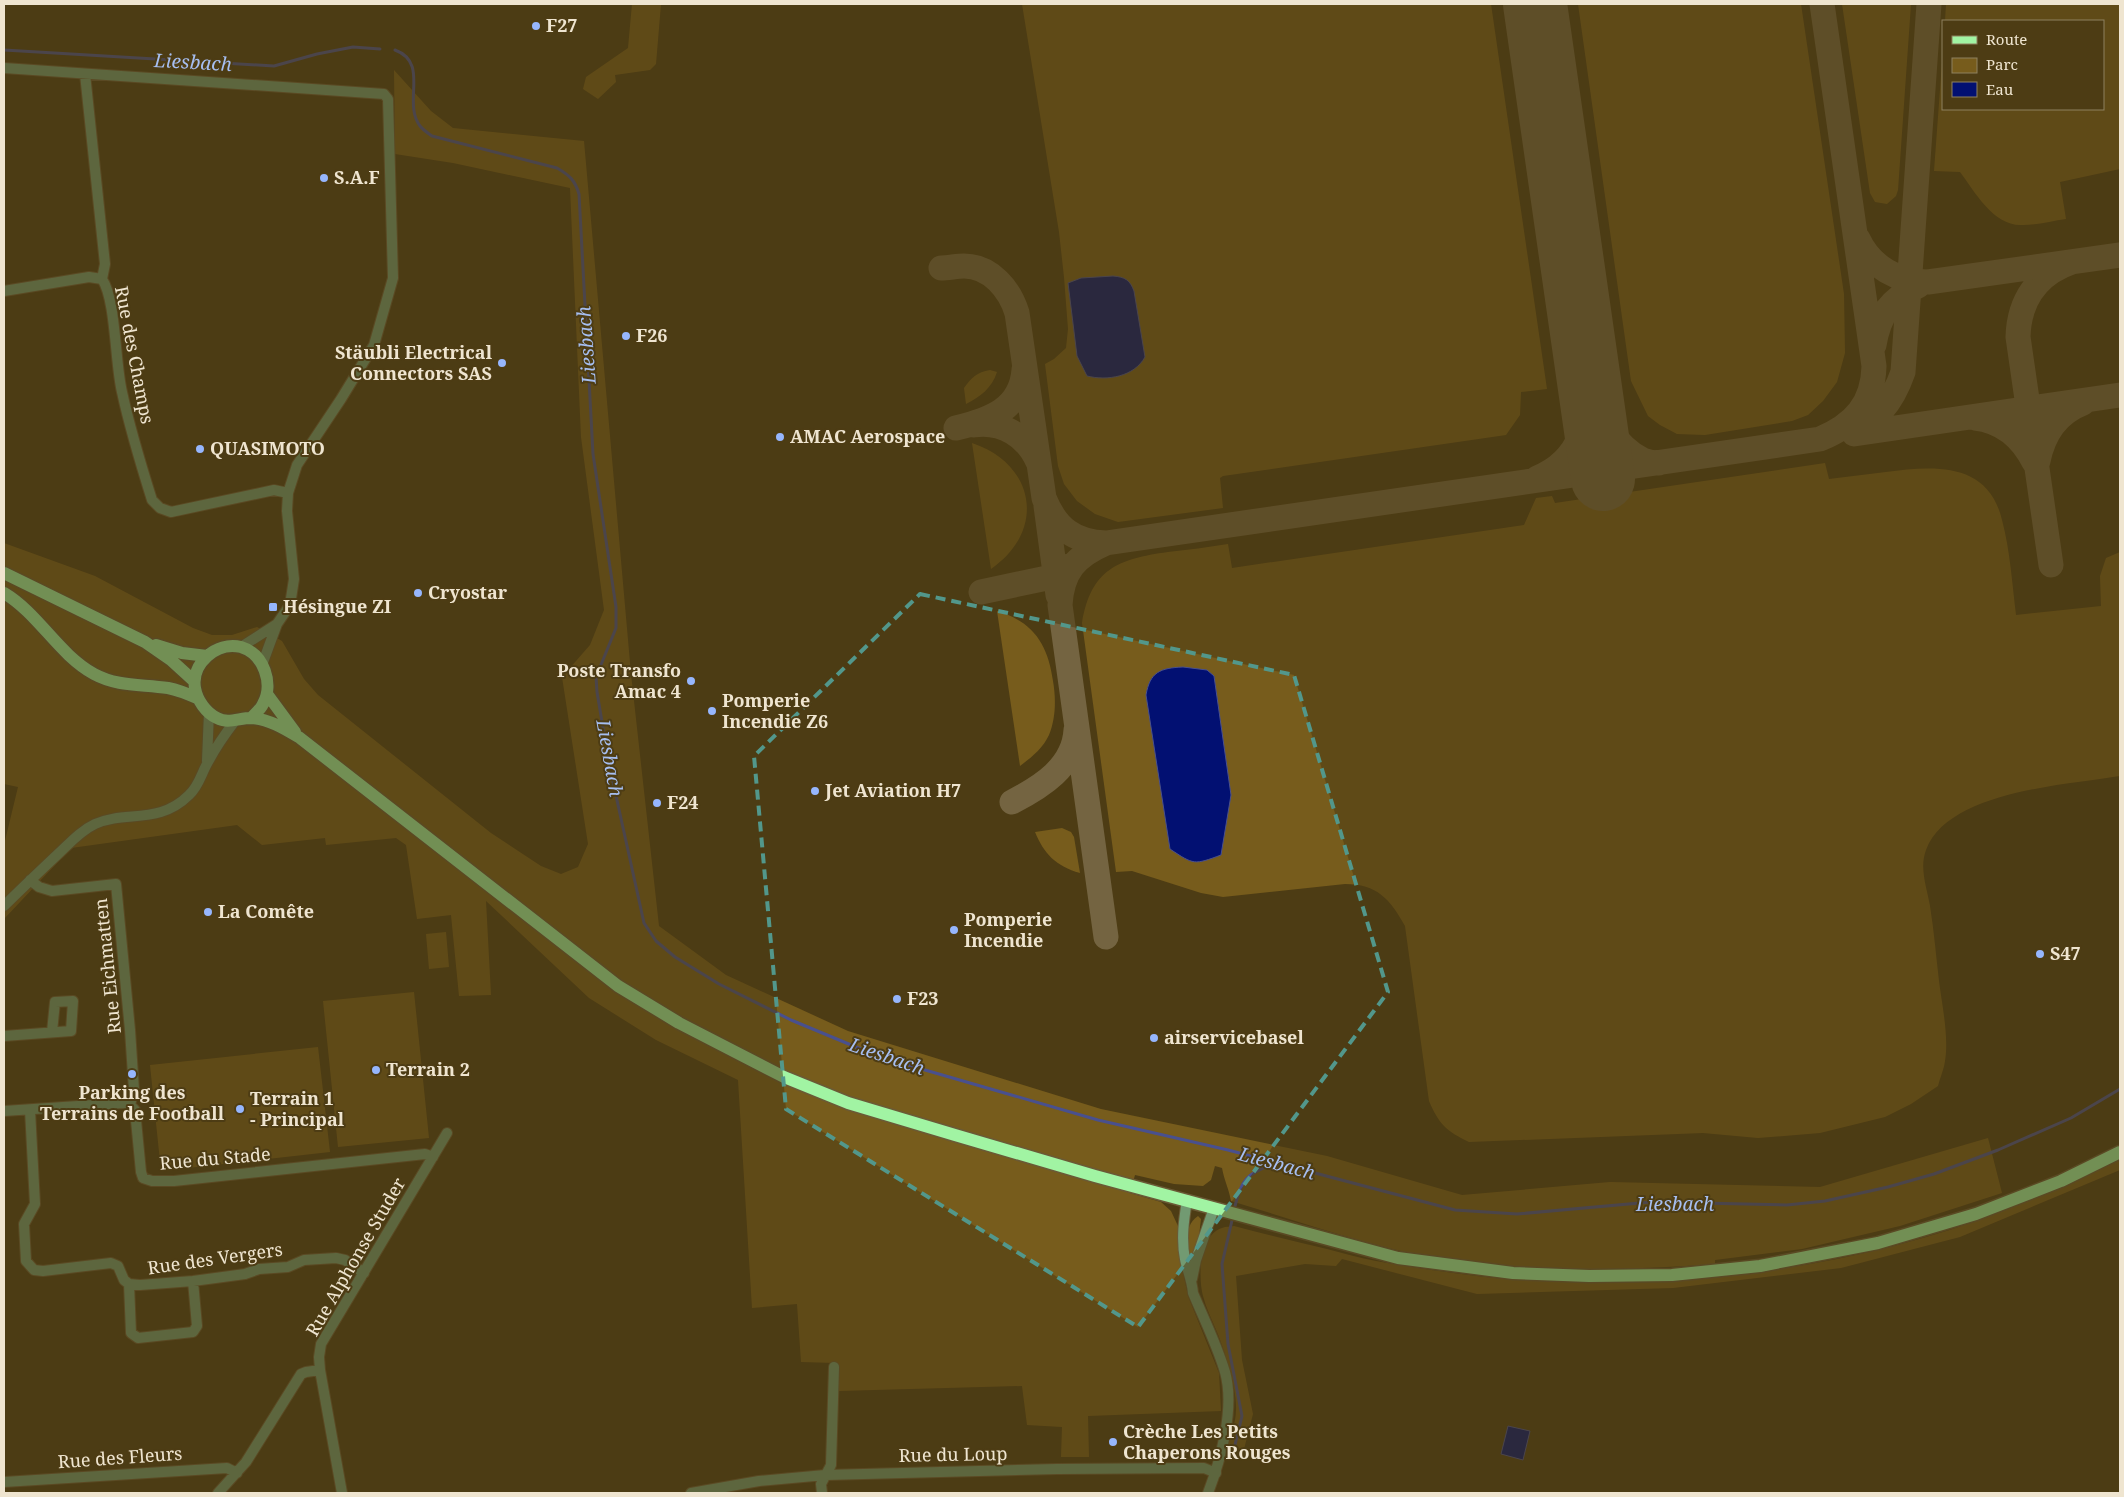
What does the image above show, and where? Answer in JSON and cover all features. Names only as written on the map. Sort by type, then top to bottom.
[{"type":"main road","points":[[4,573],[144,642],[171,660],[194,682]]},
{"type":"main road","points":[[4,593],[31,616],[78,664],[93,674],[115,683],[128,686],[168,688],[197,698]]},
{"type":"main road","points":[[144,642],[182,653],[207,656]]},
{"type":"main road","points":[[250,718],[263,705],[267,694],[267,674],[257,657],[241,647],[218,649],[207,656],[195,672],[194,682],[197,698],[209,712],[217,718],[235,720],[250,718],[276,724],[300,738],[618,986],[679,1023],[784,1077],[848,1103],[1095,1176],[1398,1258],[1513,1273],[1589,1276],[1672,1275],[1760,1266],[1878,1243],[1984,1210],[2061,1181],[2120,1152]]},
{"type":"main road","points":[[267,694],[300,738]]},
{"type":"street","points":[[4,68],[384,94],[388,99],[393,278],[374,345],[297,466],[288,493],[287,511],[294,579],[290,605],[277,624],[262,665]]},
{"type":"street","name":"Rue des Champs","points":[[84,74],[105,264],[102,279],[107,286],[111,304],[122,392],[152,500],[160,508],[171,512],[274,490],[288,493]]},
{"type":"street","points":[[4,290],[89,277],[102,279]]},
{"type":"street","points":[[241,647],[277,624]]},
{"type":"street","points":[[206,764],[209,712]]},
{"type":"street","points":[[4,906],[81,833],[96,824],[155,814],[189,796],[200,780],[206,764],[235,720]]},
{"type":"street","name":"Rue Eichmatten","points":[[30,880],[38,887],[52,891],[116,884],[134,1090],[130,1105]]},
{"type":"street","points":[[4,1036],[52,1032]]},
{"type":"street","points":[[4,1111],[123,1103],[130,1105]]},
{"type":"street","name":"Rue du Stade","points":[[130,1105],[135,1110],[141,1172],[143,1178],[152,1181],[174,1181],[424,1154],[433,1157]]},
{"type":"street","name":"Rue des Vergers","points":[[30,1110],[35,1204],[24,1224],[26,1261],[34,1270],[43,1271],[111,1263],[118,1266],[124,1280],[129,1284],[140,1285],[193,1281],[245,1274],[259,1269],[288,1267],[304,1260],[344,1260],[364,1273]]},
{"type":"street","name":"Rue Alphonse Studer","points":[[342,1493],[320,1370],[321,1344],[446,1132]]},
{"type":"street","points":[[1188,1200],[1183,1236],[1185,1259],[1194,1292],[1225,1373],[1228,1399],[1226,1424],[1216,1472],[1208,1493]]},
{"type":"street","points":[[1192,1280],[1196,1260],[1219,1209]]},
{"type":"street","points":[[129,1284],[131,1333],[138,1338],[193,1332],[197,1326],[193,1281]]},
{"type":"street","points":[[822,1493],[821,1484],[831,1465],[834,1367]]},
{"type":"street","points":[[218,1493],[237,1473],[302,1374],[320,1370]]},
{"type":"street","name":"Rue des Fleurs","points":[[4,1482],[227,1468],[237,1473]]},
{"type":"street","name":"Rue du Loup","points":[[691,1493],[719,1491],[759,1481],[825,1474],[1204,1468],[1216,1472]]},
{"type":"highlighted area","points":[[920,594],[1294,675],[1388,992],[1138,1327],[786,1109],[754,756]]},
{"type":"green space","points":[[632,4],[661,4],[656,64],[650,70],[615,75],[616,82],[598,99],[583,89],[586,77],[628,48]]},
{"type":"green space","points":[[1022,4],[1491,4],[1547,389],[1521,392],[1520,415],[1506,435],[1223,476],[1220,478],[1223,508],[1118,522],[1095,514],[1077,501],[1064,484],[1058,466],[1045,364],[1066,348],[1068,329],[1059,232]]},
{"type":"green space","points":[[1578,4],[1801,4],[1844,294],[1845,353],[1837,382],[1823,401],[1808,415],[1792,421],[1705,435],[1677,434],[1648,416],[1631,381]]},
{"type":"green space","points":[[1842,4],[1911,4],[1898,190],[1896,196],[1887,204],[1875,202],[1870,193]]},
{"type":"green space","points":[[1946,4],[2120,4],[2120,169],[2060,182],[2066,219],[2034,224],[2013,224],[2003,220],[1986,207],[1960,172],[1934,171],[1942,63],[1942,110],[2104,110],[2104,20],[1945,20]]},
{"type":"green space","points":[[394,70],[431,111],[453,128],[584,141],[631,674],[659,926],[726,975],[848,1031],[1101,1109],[1327,1156],[1462,1195],[1610,1182],[1820,1187],[1988,1138],[2002,1193],[1900,1226],[1802,1249],[1715,1260],[1715,1264],[1619,1269],[1554,1269],[1458,1262],[1429,1257],[1371,1244],[1315,1227],[1231,1201],[1222,1168],[1215,1166],[1211,1180],[1203,1186],[1174,1184],[1135,1175],[1130,1193],[1161,1202],[1171,1211],[1178,1226],[1180,1257],[1188,1296],[1219,1373],[1221,1411],[1088,1416],[1089,1457],[1061,1457],[1062,1427],[1027,1425],[1022,1386],[838,1391],[836,1363],[801,1362],[797,1304],[752,1308],[738,1080],[656,1040],[589,998],[486,901],[491,995],[459,996],[451,915],[417,919],[406,845],[396,838],[326,845],[325,838],[262,845],[237,825],[71,848],[4,919],[4,845],[18,787],[4,784],[4,543],[95,576],[193,628],[212,635],[232,635],[257,627],[282,641],[304,679],[318,695],[491,833],[541,866],[561,874],[578,867],[588,844],[562,677],[590,645],[604,610],[581,437],[570,188],[453,163],[395,154]]},
{"type":"green space","points":[[990,370],[997,372],[992,383],[981,395],[966,404],[964,388],[975,376]]},
{"type":"green space","points":[[972,443],[993,453],[1009,466],[1020,482],[1026,499],[1026,518],[1021,536],[1009,553],[991,569]]},
{"type":"green space","points":[[1825,463],[1829,479],[1904,470],[1940,469],[1972,477],[1985,487],[1995,501],[2005,531],[2016,615],[2101,606],[2100,576],[2106,558],[2120,552],[2120,776],[2011,794],[1983,803],[1958,815],[1938,830],[1926,850],[1923,871],[1933,925],[1945,1021],[1946,1052],[1938,1086],[1911,1104],[1885,1117],[1820,1133],[1758,1138],[1703,1133],[1469,1142],[1444,1126],[1436,1116],[1429,1101],[1405,926],[1394,908],[1381,895],[1366,887],[1345,884],[1223,897],[1201,893],[1132,871],[1116,872],[1082,623],[1092,590],[1100,579],[1121,563],[1150,555],[1228,544],[1232,568],[1524,525],[1536,498],[1552,496],[1555,503]]},
{"type":"green space","points":[[997,611],[1021,622],[1030,628],[1037,637],[1043,646],[1051,668],[1054,688],[1054,715],[1049,735],[1037,752],[1020,766]]},
{"type":"green space","points":[[1062,828],[1071,832],[1074,837],[1080,873],[1064,867],[1052,858],[1042,847],[1035,832]]},
{"type":"green space","points":[[446,932],[449,967],[429,969],[426,934]]},
{"type":"green space","name":"Terrain 2","points":[[414,992],[429,1138],[338,1147],[323,1001]]},
{"type":"green space","name":"Terrain 1 - Principal","points":[[318,1047],[330,1152],[161,1171],[150,1065]]},
{"type":"green space","points":[[2120,1158],[2120,1170],[1960,1237],[1841,1268],[1673,1288],[1477,1294],[1342,1259],[1336,1266],[1305,1264],[1236,1276],[1242,1360],[1253,1414],[1243,1453],[1238,1457],[1228,1457],[1226,1454],[1236,1415],[1235,1391],[1230,1370],[1201,1288],[1202,1258],[1205,1248],[1214,1232],[1224,1227],[1234,1226],[1376,1261],[1478,1276],[1540,1281],[1598,1282],[1716,1277],[1834,1260],[1892,1247],[2003,1211],[2062,1186]]},
{"type":"green space","points":[[1198,1216],[1201,1219],[1199,1236],[1190,1265],[1187,1246],[1188,1232],[1193,1220]]},
{"type":"water","points":[[1113,276],[1126,280],[1131,284],[1134,291],[1145,357],[1134,369],[1119,376],[1103,378],[1087,376],[1077,356],[1068,283],[1081,278]]},
{"type":"water","points":[[1183,667],[1207,670],[1214,676],[1231,795],[1221,855],[1199,862],[1190,861],[1170,849],[1146,695],[1153,676],[1162,670]]},
{"type":"water","points":[[1508,1426],[1530,1431],[1523,1460],[1501,1454]]},
{"type":"waterway","name":"Liesbach","points":[[4,50],[274,66],[317,54],[353,47],[380,49]]},
{"type":"waterway","name":"Liesbach","points":[[395,50],[405,56],[411,64],[414,73],[413,106],[415,116],[420,126],[432,136],[557,168],[571,178],[576,185],[579,194],[593,454],[616,607],[616,628],[596,677],[609,764],[644,923],[656,941],[675,957],[719,984],[791,1020],[880,1057],[1098,1120],[1228,1150],[1455,1210],[1517,1214],[1651,1202],[1787,1205],[1825,1201],[1888,1187],[1934,1174],[1998,1150],[2071,1118],[2120,1089]]},
{"type":"waterway","points":[[1234,1210],[1246,1179],[1257,1171],[1276,1163]]},
{"type":"waterway","points":[[1232,1457],[1242,1416],[1228,1344],[1222,1264],[1233,1216]]},
{"type":"taxiway","points":[[941,268],[964,266],[983,270],[998,281],[1010,296],[1017,313],[1044,498],[1054,518],[1060,525],[1084,540],[1106,543],[1820,439],[1843,427],[1859,412],[1870,391],[1874,366],[1822,4]]},
{"type":"taxiway","points":[[1852,431],[1862,427],[1878,415],[1895,391],[1903,372],[1929,4]]},
{"type":"taxiway","points":[[1858,239],[1870,258],[1887,271],[1906,279],[1928,282],[2120,255]]},
{"type":"taxiway","points":[[2051,565],[2018,337],[2022,312],[2032,290],[2049,274],[2072,262]]},
{"type":"taxiway","points":[[1874,345],[1879,325],[1887,309],[1900,296],[1918,286]]},
{"type":"taxiway","points":[[956,428],[981,421],[1002,411],[1017,394],[1022,383],[1024,370]]},
{"type":"taxiway","points":[[1537,478],[1552,470],[1564,460],[1580,436],[1585,422],[1587,407],[1588,375]]},
{"type":"taxiway","points":[[1590,386],[1597,408],[1616,439],[1634,455],[1643,460],[1659,463]]},
{"type":"taxiway","points":[[1854,434],[2120,395]]},
{"type":"taxiway","points":[[2038,461],[2043,442],[2053,426],[2066,413],[2083,403]]},
{"type":"taxiway","points":[[1975,418],[1994,423],[2010,432],[2024,445],[2034,462]]},
{"type":"taxiway","points":[[974,425],[994,425],[1012,432],[1027,445],[1038,462]]},
{"type":"taxiway","points":[[1046,506],[1058,595]]},
{"type":"taxiway","points":[[1106,543],[1086,553],[1072,566],[1064,583],[1060,605],[1106,937]]},
{"type":"taxiway","points":[[981,592],[1047,578],[1069,566]]},
{"type":"taxiway","points":[[1012,802],[1034,790],[1063,765],[1074,743],[1076,730]]},
{"type":"runway","points":[[1535,4],[1603,479]]},
{"type":"place","name":"F27","points":[[536,26]]},
{"type":"place","name":"S.A.F","points":[[324,178]]},
{"type":"place","name":"F26","points":[[626,336]]},
{"type":"place","name":"Stäubli Electrical Connectors SAS","points":[[502,363]]},
{"type":"place","name":"AMAC Aerospace","points":[[780,437]]},
{"type":"place","name":"QUASIMOTO","points":[[200,449]]},
{"type":"place","name":"Cryostar","points":[[418,593]]},
{"type":"place","name":"Hésingue ZI","points":[[273,607]]},
{"type":"place","name":"Poste Transfo Amac 4","points":[[691,681]]},
{"type":"place","name":"Pomperie Incendie Z6","points":[[712,711]]},
{"type":"place","name":"Jet Aviation H7","points":[[815,791]]},
{"type":"place","name":"F24","points":[[657,803]]},
{"type":"place","name":"La Comête","points":[[208,912]]},
{"type":"place","name":"Pomperie Incendie","points":[[954,930]]},
{"type":"place","name":"S47","points":[[2040,954]]},
{"type":"place","name":"F23","points":[[897,999]]},
{"type":"place","name":"airservicebasel","points":[[1154,1038]]},
{"type":"place","name":"Terrain 2","points":[[376,1070]]},
{"type":"place","name":"Parking des Terrains de Football","points":[[132,1074]]},
{"type":"place","name":"Terrain 1 - Principal","points":[[240,1109]]},
{"type":"place","name":"Crèche Les Petits Chaperons Rouges","points":[[1113,1442]]}]
